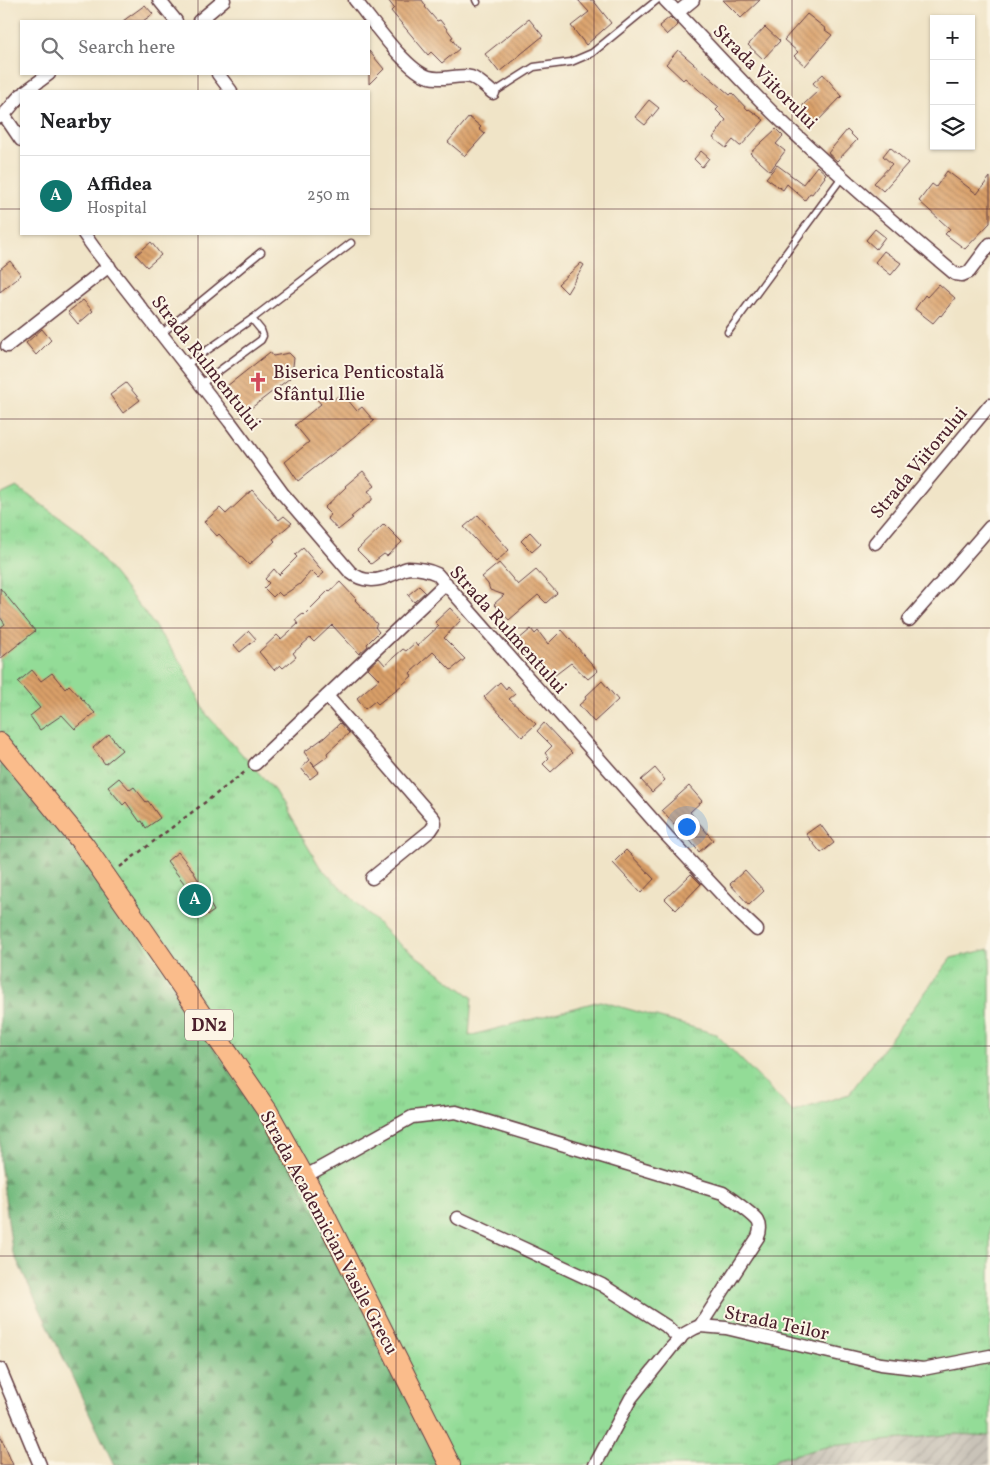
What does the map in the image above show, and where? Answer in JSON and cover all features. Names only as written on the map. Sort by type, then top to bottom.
[{"type":"main road","name":"Strada Academician Vasile Grecu","points":[[0,743],[84,845],[268,1112],[317,1200],[450,1465]]},
{"type":"street","points":[[159,0],[175,20]]},
{"type":"street","points":[[200,20],[224,0]]},
{"type":"street","points":[[355,0],[400,55],[418,73],[430,78],[472,77],[493,93]]},
{"type":"street","name":"Strada Viitorului","points":[[665,0],[773,113],[878,209],[955,274],[962,275],[969,272],[990,244]]},
{"type":"street","points":[[677,12],[694,0]]},
{"type":"street","points":[[27,90],[48,75]]},
{"type":"street","points":[[219,75],[230,90]]},
{"type":"street","points":[[20,96],[2,116],[20,139]]},
{"type":"street","name":"Strada Rulmentului","points":[[85,235],[160,334],[201,384],[283,494],[350,572],[362,579],[369,580],[386,578],[409,568],[430,571],[436,574],[446,583],[666,836],[757,930]]},
{"type":"street","points":[[7,346],[109,266]]},
{"type":"street","name":"Strada Viitorului","points":[[875,543],[990,405]]},
{"type":"street","points":[[909,620],[990,527]]},
{"type":"street","points":[[255,764],[446,583]]},
{"type":"street","points":[[327,696],[434,819],[435,824],[431,830],[372,878]]},
{"type":"street","points":[[304,1177],[412,1117],[456,1112],[723,1192],[757,1220],[760,1232],[700,1326]]},
{"type":"street","points":[[458,1218],[602,1285],[666,1326],[680,1339]]},
{"type":"street","name":"Strada Teilor","points":[[595,1465],[631,1398],[671,1348],[689,1331],[700,1326],[726,1328],[881,1364],[923,1369],[990,1356]]},
{"type":"street","points":[[0,1369],[40,1465]]},
{"type":"lane","points":[[493,93],[534,68],[570,62],[592,53],[657,0]]},
{"type":"lane","points":[[728,332],[842,177]]},
{"type":"lane","points":[[186,366],[252,319],[351,243]]},
{"type":"lane","points":[[160,334],[261,252]]},
{"type":"lane","points":[[201,384],[261,340],[263,336],[261,330],[252,319]]},
{"type":"path","points":[[107,877],[255,764]]},
{"type":"shaded area","points":[[955,1434],[990,1436],[990,1465],[770,1465],[777,1459],[831,1446]]},
{"type":"green space","points":[[17,487],[81,533],[149,618],[183,666],[207,715],[274,790],[320,867],[397,942],[472,997],[469,1036],[600,1001],[716,1034],[793,1112],[849,1094],[951,958],[990,949],[990,1436],[955,1434],[831,1446],[777,1459],[770,1465],[444,1465],[298,1180],[225,1066],[0,749],[0,495]]},
{"type":"green space","points":[[0,749],[115,901],[298,1180],[444,1465],[114,1465],[12,1250],[0,1161]]},
{"type":"building","points":[[388,0],[422,0],[425,7],[437,21],[440,20],[453,37],[451,38],[459,49],[442,63],[431,52],[428,55],[391,11],[394,8]]},
{"type":"building","points":[[578,0],[593,0],[611,23],[586,45],[571,26],[589,12]]},
{"type":"building","points":[[723,0],[760,0],[741,18]]},
{"type":"building","points":[[145,5],[153,14],[144,20],[124,20]]},
{"type":"building","points":[[807,14],[832,35],[805,66],[794,56],[798,52],[784,40]]},
{"type":"building","points":[[670,17],[678,25],[667,35],[659,26]]},
{"type":"building","points":[[529,19],[543,36],[499,72],[485,54]]},
{"type":"building","points":[[765,27],[780,41],[763,59],[748,45]]},
{"type":"building","points":[[678,50],[730,95],[732,93],[748,110],[764,120],[741,146],[733,140],[726,148],[713,138],[726,120],[716,110],[719,107],[685,78],[683,80],[666,64]]},
{"type":"building","points":[[370,52],[384,69],[369,84],[370,75]]},
{"type":"building","points":[[823,74],[842,96],[816,123],[803,110],[803,105],[819,90],[813,83]]},
{"type":"building","points":[[649,100],[659,108],[645,125],[635,117]]},
{"type":"building","points":[[469,117],[481,127],[479,129],[485,134],[465,156],[448,142]]},
{"type":"building","points":[[776,129],[783,136],[776,144],[785,151],[770,171],[750,153]]},
{"type":"building","points":[[847,130],[857,140],[837,161],[828,153]]},
{"type":"building","points":[[890,147],[908,163],[883,191],[874,183],[892,164],[883,156]]},
{"type":"building","points":[[701,151],[709,158],[702,167],[694,159]]},
{"type":"building","points":[[777,165],[803,184],[817,166],[826,174],[812,194],[810,193],[805,200],[787,184],[783,190],[766,178]]},
{"type":"building","points":[[947,171],[977,194],[990,177],[990,223],[965,249],[945,234],[950,229],[919,201],[932,184],[936,187]]},
{"type":"building","points":[[875,229],[885,237],[876,249],[866,240]]},
{"type":"building","points":[[151,242],[161,255],[147,267],[136,255]]},
{"type":"building","points":[[884,251],[901,263],[891,275],[875,262]]},
{"type":"building","points":[[10,261],[21,275],[0,292],[0,269]]},
{"type":"building","points":[[581,263],[584,265],[567,293],[558,284]]},
{"type":"building","points":[[939,284],[955,298],[933,323],[915,309],[925,295],[927,297]]},
{"type":"building","points":[[83,300],[93,311],[78,324],[68,312]]},
{"type":"building","points":[[42,329],[51,340],[36,355],[26,343]]},
{"type":"building","name":"Biserica Penticostală Sfântul Ilie","points":[[270,352],[273,356],[289,353],[294,358],[293,366],[287,373],[290,378],[246,412],[227,386]]},
{"type":"building","points":[[126,383],[140,400],[123,413],[110,395]]},
{"type":"building","points":[[324,391],[333,400],[342,393],[357,411],[362,407],[374,421],[298,481],[285,462],[309,442],[295,425],[321,404],[316,398]]},
{"type":"building","points":[[363,471],[375,486],[368,491],[372,496],[372,500],[338,530],[327,518],[331,515],[324,508],[345,486]]},
{"type":"building","points":[[252,490],[279,520],[284,516],[292,523],[273,539],[275,541],[249,565],[219,534],[217,536],[204,522],[220,508],[226,514]]},
{"type":"building","points":[[478,515],[509,550],[496,562],[464,527]]},
{"type":"building","points":[[384,524],[402,542],[387,556],[384,554],[371,564],[357,550]]},
{"type":"building","points":[[530,532],[541,544],[532,552],[521,541]]},
{"type":"building","points":[[303,548],[324,573],[318,578],[311,571],[300,584],[282,596],[278,592],[273,597],[264,588],[269,583],[265,579],[274,569],[279,575]]},
{"type":"building","points":[[499,563],[518,585],[536,570],[557,593],[546,603],[538,595],[509,620],[494,604],[504,595],[490,590],[482,577]]},
{"type":"building","points":[[340,582],[377,624],[375,627],[379,632],[359,654],[332,625],[314,642],[310,638],[293,653],[296,657],[283,668],[280,665],[274,670],[259,652],[277,635],[281,639],[298,624],[295,620],[304,615],[329,590]]},
{"type":"building","points":[[419,586],[425,592],[414,602],[408,595]]},
{"type":"building","points":[[0,588],[35,631],[0,659],[0,628],[5,624],[0,617]]},
{"type":"building","points":[[450,608],[461,620],[444,638],[465,659],[451,670],[433,652],[410,673],[412,676],[402,685],[378,704],[375,701],[365,709],[357,698],[379,679],[368,668],[379,658],[385,665],[403,649],[406,651],[415,643],[417,646],[439,626],[435,622]]},
{"type":"building","points":[[531,629],[535,634],[538,631],[548,644],[562,630],[598,671],[588,679],[571,663],[550,679],[518,640]]},
{"type":"building","points":[[249,631],[256,639],[240,652],[234,645]]},
{"type":"building","points":[[32,670],[41,681],[52,673],[65,689],[69,685],[95,713],[75,729],[62,715],[40,730],[30,716],[40,708],[18,682]]},
{"type":"building","points":[[602,681],[618,700],[594,722],[579,705]]},
{"type":"building","points":[[500,682],[506,689],[508,686],[515,694],[509,699],[536,724],[522,737],[484,697]]},
{"type":"building","points":[[340,723],[349,733],[327,753],[328,756],[314,766],[319,772],[310,779],[301,768],[310,760],[304,752]]},
{"type":"building","points":[[544,723],[572,753],[551,772],[543,764],[549,758],[545,753],[552,746],[537,731]]},
{"type":"building","points":[[109,734],[122,750],[105,764],[93,748]]},
{"type":"building","points":[[655,768],[665,780],[652,792],[641,780]]},
{"type":"building","points":[[119,778],[130,790],[134,787],[146,802],[148,801],[160,818],[146,828],[126,802],[123,805],[108,787]]},
{"type":"building","points":[[689,786],[702,801],[690,812],[713,840],[699,852],[676,822],[674,824],[662,810]]},
{"type":"building","points":[[820,824],[834,843],[821,853],[806,834]]},
{"type":"building","points":[[626,850],[654,879],[641,893],[613,863]]},
{"type":"building","points":[[178,852],[202,886],[200,887],[214,911],[208,915],[204,909],[192,915],[182,897],[191,892],[167,861]]},
{"type":"building","points":[[745,870],[764,891],[749,905],[730,884]]},
{"type":"building","points":[[691,874],[701,884],[676,910],[665,899]]},
{"type":"building","points":[[0,1435],[13,1465],[0,1465]]},
{"type":"place","name":"Biserica Penticostală Sfântul Ilie","points":[[258,382]]},
{"type":"place","name":"Affidea","points":[[195,900]]}]
